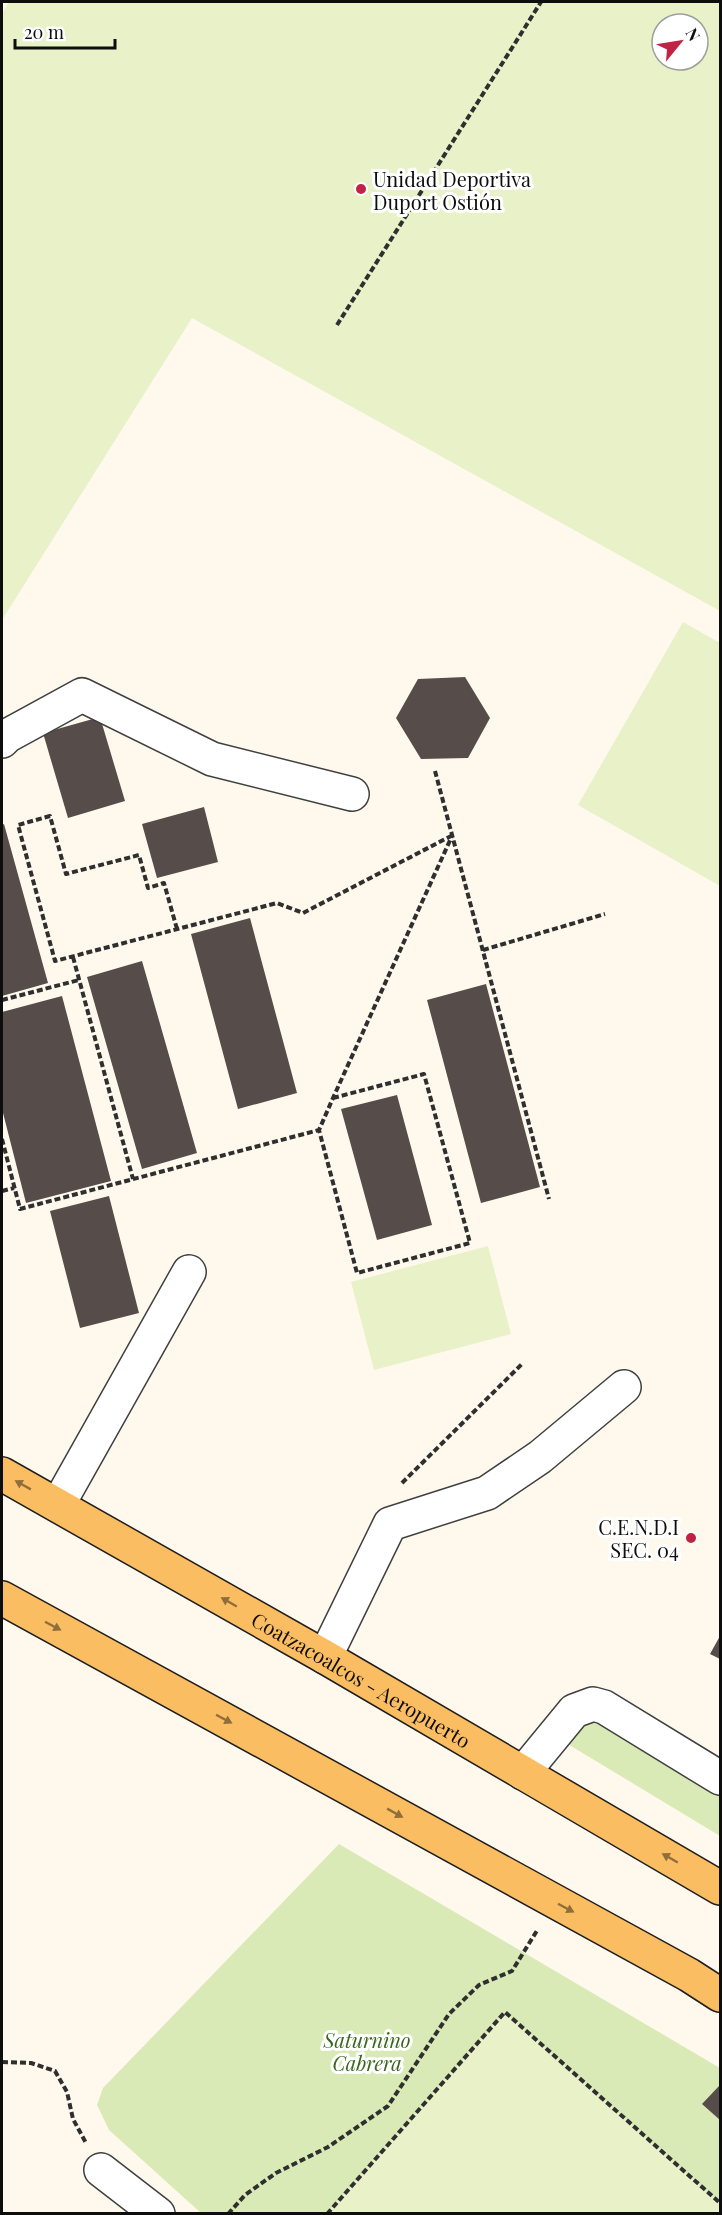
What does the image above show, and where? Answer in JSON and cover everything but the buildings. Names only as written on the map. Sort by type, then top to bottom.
[{"type":"main road","name":"Coatzacoalcos - Aeropuerto","points":[[2,1474],[325,1657],[720,1887]]},
{"type":"main road","points":[[2,1598],[331,1777],[689,1975],[720,1995]]},
{"type":"street","points":[[2,741],[82,694],[212,759],[352,794]]},
{"type":"street","points":[[58,1505],[189,1272]]},
{"type":"street","points":[[325,1657],[390,1524],[486,1493],[540,1457],[624,1387]]},
{"type":"street","points":[[523,1773],[574,1711],[593,1704],[604,1707],[720,1778]]},
{"type":"street","points":[[101,2170],[158,2214]]},
{"type":"path","points":[[337,325],[541,2]]},
{"type":"path","points":[[435,771],[549,1199]]},
{"type":"path","points":[[177,929],[164,883],[148,888],[139,855],[66,874],[50,816],[18,825],[55,961],[277,903],[303,913],[452,836]]},
{"type":"path","points":[[333,1098],[424,1074],[470,1244],[357,1272],[319,1131],[333,1098],[452,836]]},
{"type":"path","points":[[483,950],[605,914]]},
{"type":"path","points":[[72,957],[133,1179]]},
{"type":"path","points":[[2,1000],[79,980]]},
{"type":"path","points":[[2,1139],[20,1209],[319,1131]]},
{"type":"path","points":[[2,1191],[14,1188]]},
{"type":"path","points":[[399,1487],[522,1364]]},
{"type":"path","points":[[228,2214],[245,2195],[276,2173],[328,2147],[388,2106],[450,2014],[479,1985],[512,1971],[555,1902]]},
{"type":"path","points":[[327,2214],[505,2012],[720,2203]]},
{"type":"path","points":[[2,2062],[31,2063],[55,2071],[67,2092],[73,2119],[101,2170]]},
{"type":"green space","name":"Unidad Deportiva Duport Ostión","points":[[9,2],[720,2],[720,611],[192,318],[2,620],[2,13]]},
{"type":"green space","points":[[683,622],[720,643],[720,886],[578,805]]},
{"type":"green space","points":[[488,1246],[511,1334],[374,1370],[351,1282]]},
{"type":"green space","points":[[600,1716],[720,1784],[720,1836],[566,1743],[580,1727]]},
{"type":"green space","name":"Saturnino Cabrera","points":[[339,1844],[720,2068],[720,2213],[201,2213],[109,2130],[97,2105],[103,2088]]},
{"type":"green space","points":[[505,2012],[720,2203],[720,2213],[327,2213]]},
{"type":"place","name":"Unidad Deportiva Duport Ostión","points":[[361,189]]},
{"type":"place","name":"C.E.N.D.I SEC. 04","points":[[691,1538]]}]
